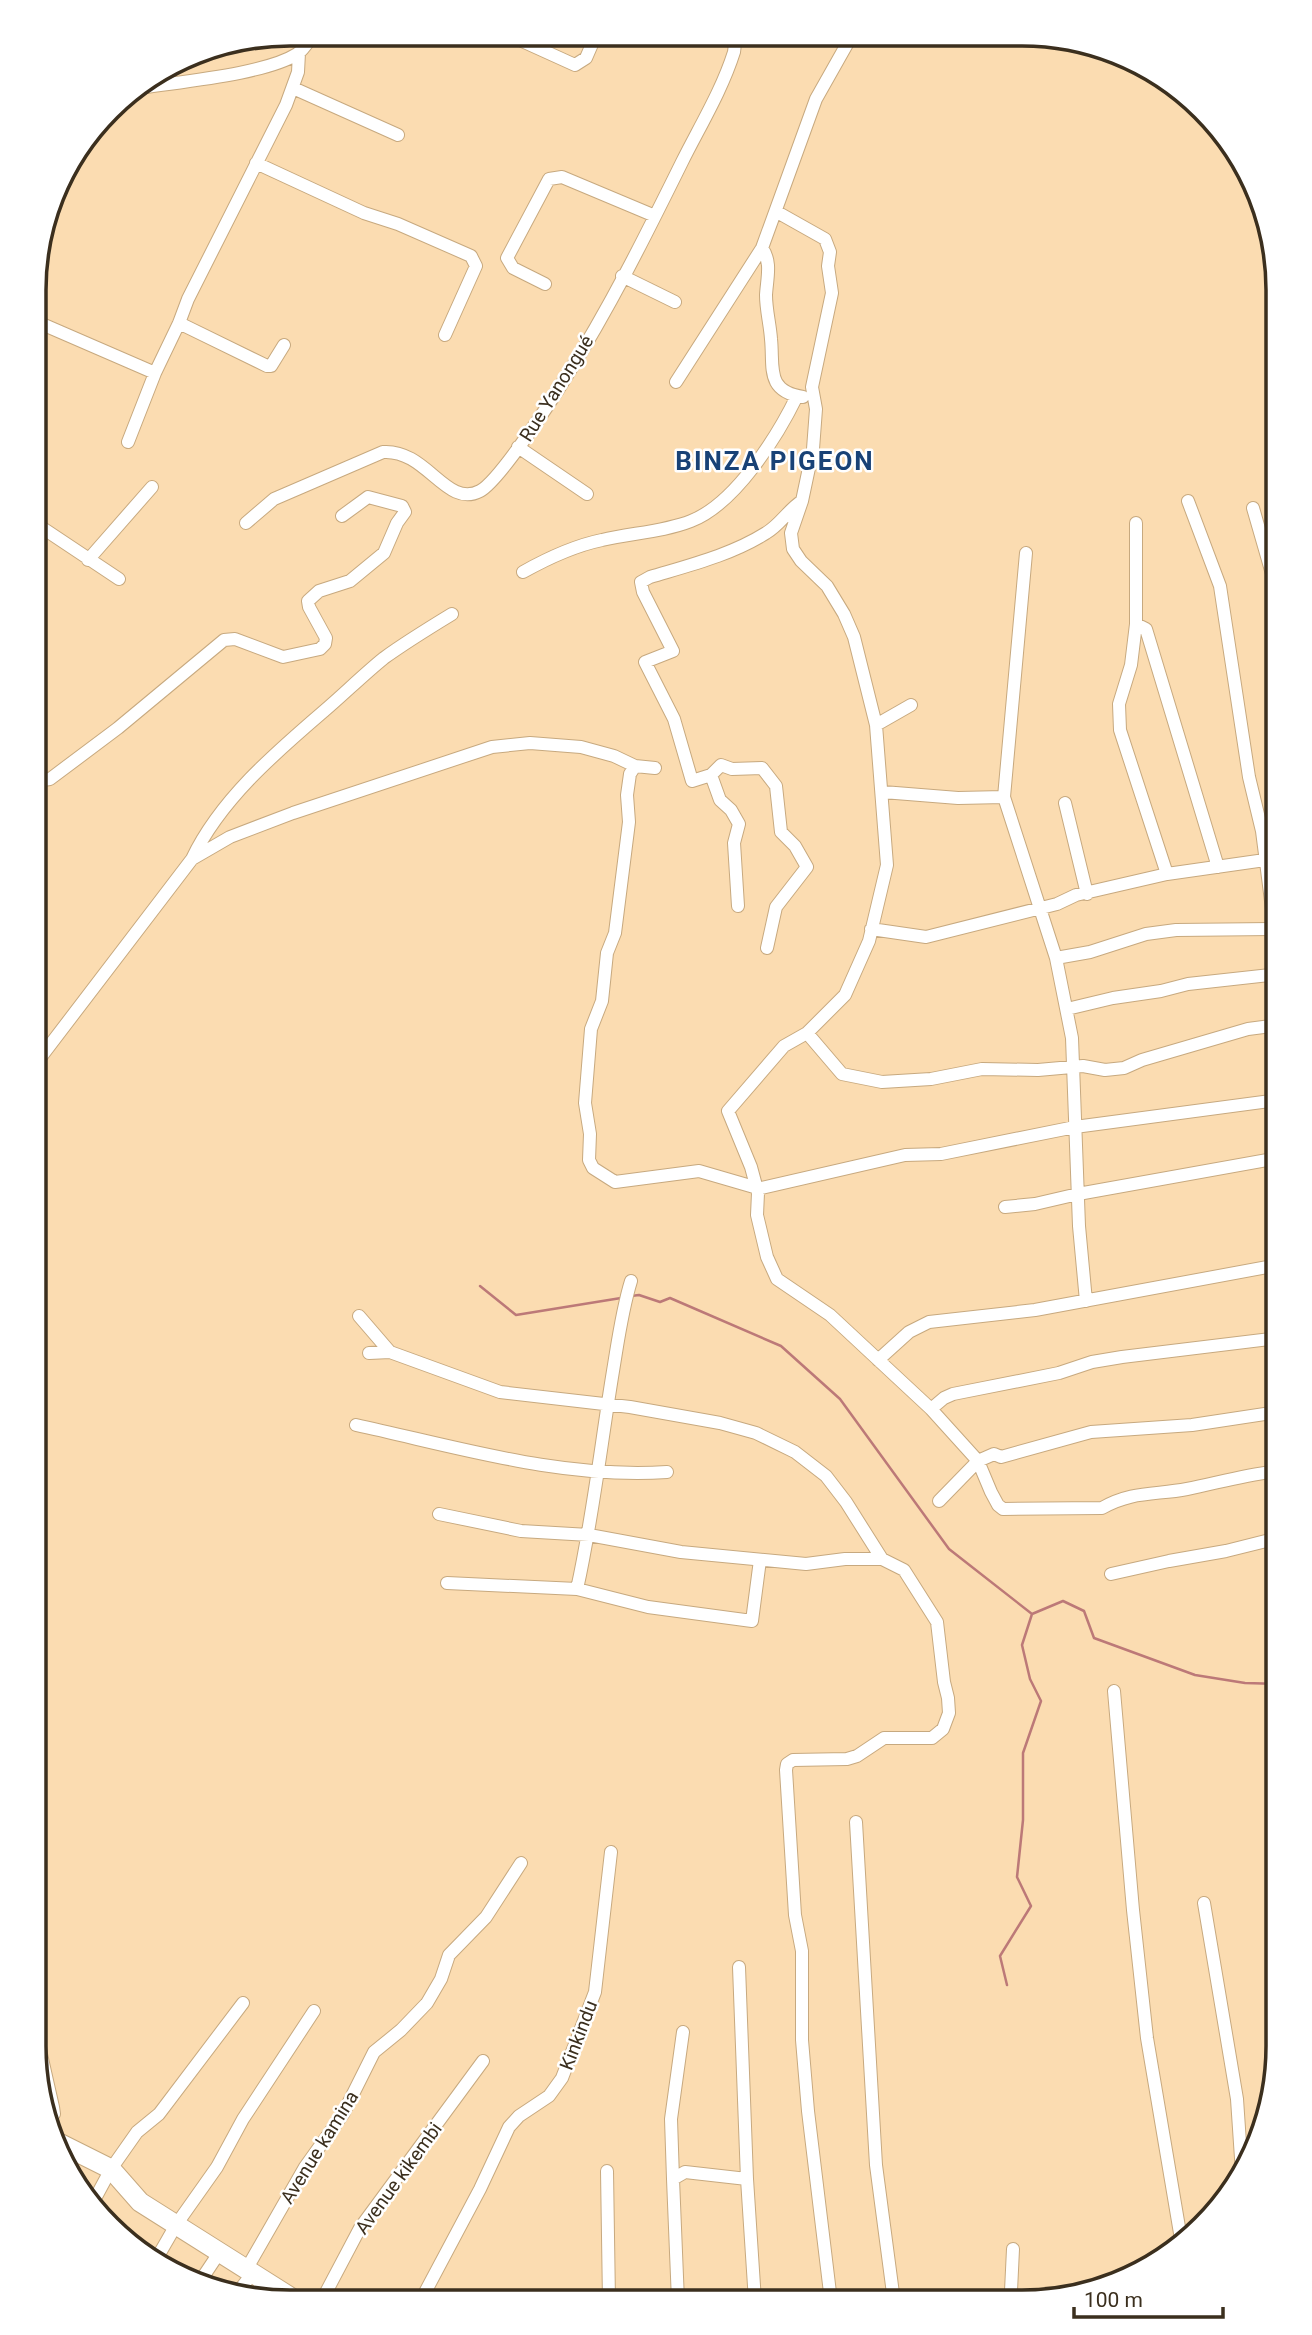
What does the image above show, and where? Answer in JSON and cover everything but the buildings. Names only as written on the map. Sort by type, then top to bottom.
[{"type":"highway","points":[[69,2148],[111,2169],[141,2203],[276,2289]]},
{"type":"street","points":[[161,83],[239,72],[271,64],[299,53],[304,46]]},
{"type":"street","points":[[533,46],[575,65],[586,58],[591,46]]},
{"type":"street","name":"Rue Yanongué","points":[[246,523],[274,499],[383,452],[401,454],[420,463],[455,493],[468,496],[487,486],[518,447],[566,377],[655,216],[713,99],[735,46]]},
{"type":"street","points":[[676,382],[762,248],[816,99],[846,46]]},
{"type":"street","points":[[128,442],[188,299],[293,88],[301,62],[299,53]]},
{"type":"street","points":[[293,88],[398,135]]},
{"type":"street","points":[[256,163],[364,213],[398,224],[471,256],[476,267],[444,335]]},
{"type":"street","points":[[545,284],[513,268],[507,257],[549,179],[562,177],[655,216]]},
{"type":"street","points":[[777,212],[824,239],[830,247],[828,266],[832,293],[814,374],[815,429],[809,471],[790,541],[801,561],[827,586],[854,636],[876,724],[887,865],[869,941],[845,995],[807,1033],[784,1046],[728,1111],[744,1147],[756,1188],[757,1215],[767,1257],[777,1279],[830,1315],[931,1409],[978,1461],[998,1505],[1008,1509],[1102,1508],[1140,1493],[1182,1490],[1266,1473]]},
{"type":"street","points":[[762,248],[768,260],[766,306],[772,342],[772,371],[778,385],[797,396],[805,398],[813,394]]},
{"type":"street","points":[[622,276],[675,302]]},
{"type":"street","points":[[179,323],[267,366],[271,366],[284,345]]},
{"type":"street","points":[[46,326],[155,373]]},
{"type":"street","points":[[523,572],[554,555],[586,544],[665,528],[699,517],[737,485],[759,459],[785,421],[797,396]]},
{"type":"street","points":[[518,447],[587,494]]},
{"type":"street","points":[[88,559],[152,487]]},
{"type":"street","points":[[46,780],[118,728],[224,640],[235,639],[289,658],[320,649],[326,638],[308,601],[319,591],[350,581],[384,553],[397,523],[405,512],[402,506],[368,497],[342,516]]},
{"type":"street","points":[[767,948],[776,907],[807,867],[795,846],[781,832],[776,786],[762,768],[732,769],[721,765],[711,775],[692,781],[674,719],[645,662],[673,651],[643,592],[641,582],[728,553],[758,538],[769,532],[790,508],[802,501]]},
{"type":"street","points":[[1188,501],[1220,586],[1266,869]]},
{"type":"street","points":[[1253,508],[1266,553]]},
{"type":"street","points":[[1136,523],[1136,624],[1131,665],[1119,704],[1118,717],[1167,874]]},
{"type":"street","points":[[46,530],[119,579]]},
{"type":"street","points":[[1026,553],[1004,797],[1056,958],[1072,1038],[1077,1194],[1086,1301]]},
{"type":"street","points":[[46,1050],[192,859],[213,821],[284,745],[387,656],[452,614]]},
{"type":"street","points":[[1136,624],[1146,629],[1219,867]]},
{"type":"street","points":[[876,724],[911,705]]},
{"type":"street","points":[[192,859],[230,837],[293,813],[492,747],[530,743],[581,747],[614,756],[635,766],[655,768]]},
{"type":"street","points":[[635,766],[630,774],[627,795],[629,822],[615,933],[607,953],[602,1001],[591,1029],[585,1103],[590,1133],[589,1160],[593,1168],[615,1182],[699,1171],[756,1188],[905,1155],[941,1154],[1075,1126],[1266,1102]]},
{"type":"street","points":[[711,775],[720,800],[731,810],[739,824],[734,844],[738,906]]},
{"type":"street","points":[[883,792],[958,798],[1004,797]]},
{"type":"street","points":[[1065,803],[1087,894]]},
{"type":"street","points":[[871,929],[926,937],[993,922],[1057,904],[1076,895],[1167,874],[1265,860]]},
{"type":"street","points":[[1056,958],[1090,952],[1146,934],[1176,930],[1266,929]]},
{"type":"street","points":[[1067,1009],[1188,984],[1266,975]]},
{"type":"street","points":[[807,1033],[842,1074],[882,1082],[931,1079],[982,1069],[1038,1070],[1083,1066],[1105,1070],[1124,1068],[1142,1060],[1248,1029],[1266,1027]]},
{"type":"street","points":[[1006,1207],[1035,1204],[1266,1160]]},
{"type":"street","points":[[878,1360],[909,1332],[929,1322],[1086,1301],[1266,1267]]},
{"type":"street","points":[[577,1589],[589,1535],[607,1405],[631,1281]]},
{"type":"street","points":[[359,1316],[390,1352]]},
{"type":"street","points":[[931,1409],[953,1394],[1059,1373],[1092,1362],[1266,1340]]},
{"type":"street","points":[[369,1353],[390,1352],[500,1392],[720,1423],[756,1433],[795,1452],[826,1476],[882,1559]]},
{"type":"street","points":[[939,1501],[978,1461],[994,1454],[1001,1458],[1091,1432],[1192,1425],[1266,1414]]},
{"type":"street","points":[[356,1424],[569,1470],[626,1475],[667,1472]]},
{"type":"street","points":[[439,1514],[521,1531],[589,1535],[681,1552],[806,1564],[845,1559],[882,1559],[904,1570],[937,1622],[948,1698],[947,1722],[943,1729],[932,1738],[884,1738],[858,1756],[847,1759],[793,1760],[787,1764],[786,1770],[795,1914],[802,1951],[803,2040],[808,2111],[830,2290]]},
{"type":"street","points":[[1111,1574],[1266,1541]]},
{"type":"street","points":[[447,1583],[577,1589],[648,1607],[752,1621],[760,1560]]},
{"type":"street","points":[[1114,1691],[1147,2038],[1180,2231]]},
{"type":"street","points":[[856,1822],[876,2165],[893,2290]]},
{"type":"street","name":"Kinkindu","points":[[426,2290],[480,2189],[509,2127],[519,2116],[549,2096],[562,2078],[595,1992],[611,1853]]},
{"type":"street","name":"Avenue kamina","points":[[242,2284],[304,2167],[343,2114],[374,2052],[401,2030],[427,2003],[441,1979],[449,1955],[486,1917],[521,1863]]},
{"type":"street","points":[[1204,1903],[1237,2099],[1241,2154]]},
{"type":"street","points":[[739,1967],[754,2290]]},
{"type":"street","points":[[97,2195],[137,2132],[159,2114],[243,2003]]},
{"type":"street","points":[[160,2252],[314,2011]]},
{"type":"street","points":[[678,2290],[671,2119],[682,2032]]},
{"type":"street","name":"Avenue kikembi","points":[[326,2290],[360,2228],[483,2061]]},
{"type":"street","points":[[607,2171],[609,2290]]},
{"type":"street","points":[[673,2179],[677,2174],[685,2172],[747,2179]]},
{"type":"street","points":[[1011,2290],[1013,2249]]},
{"type":"street","points":[[205,2274],[219,2253]]},
{"type":"waterway","points":[[480,1286],[516,1315],[621,1298]]},
{"type":"waterway","points":[[631,1296],[639,1295],[660,1302],[670,1298],[781,1346],[840,1399],[949,1549],[1032,1614]]},
{"type":"waterway","points":[[1032,1614],[1063,1601],[1084,1611],[1094,1638],[1195,1675],[1266,1684]]},
{"type":"waterway","points":[[1007,1985],[1000,1956],[1031,1906],[1017,1877],[1023,1820],[1023,1753],[1041,1701],[1030,1679],[1022,1645],[1032,1614]]},
{"type":"district","name":"BINZA PIGEON","points":[[775,461]]}]
